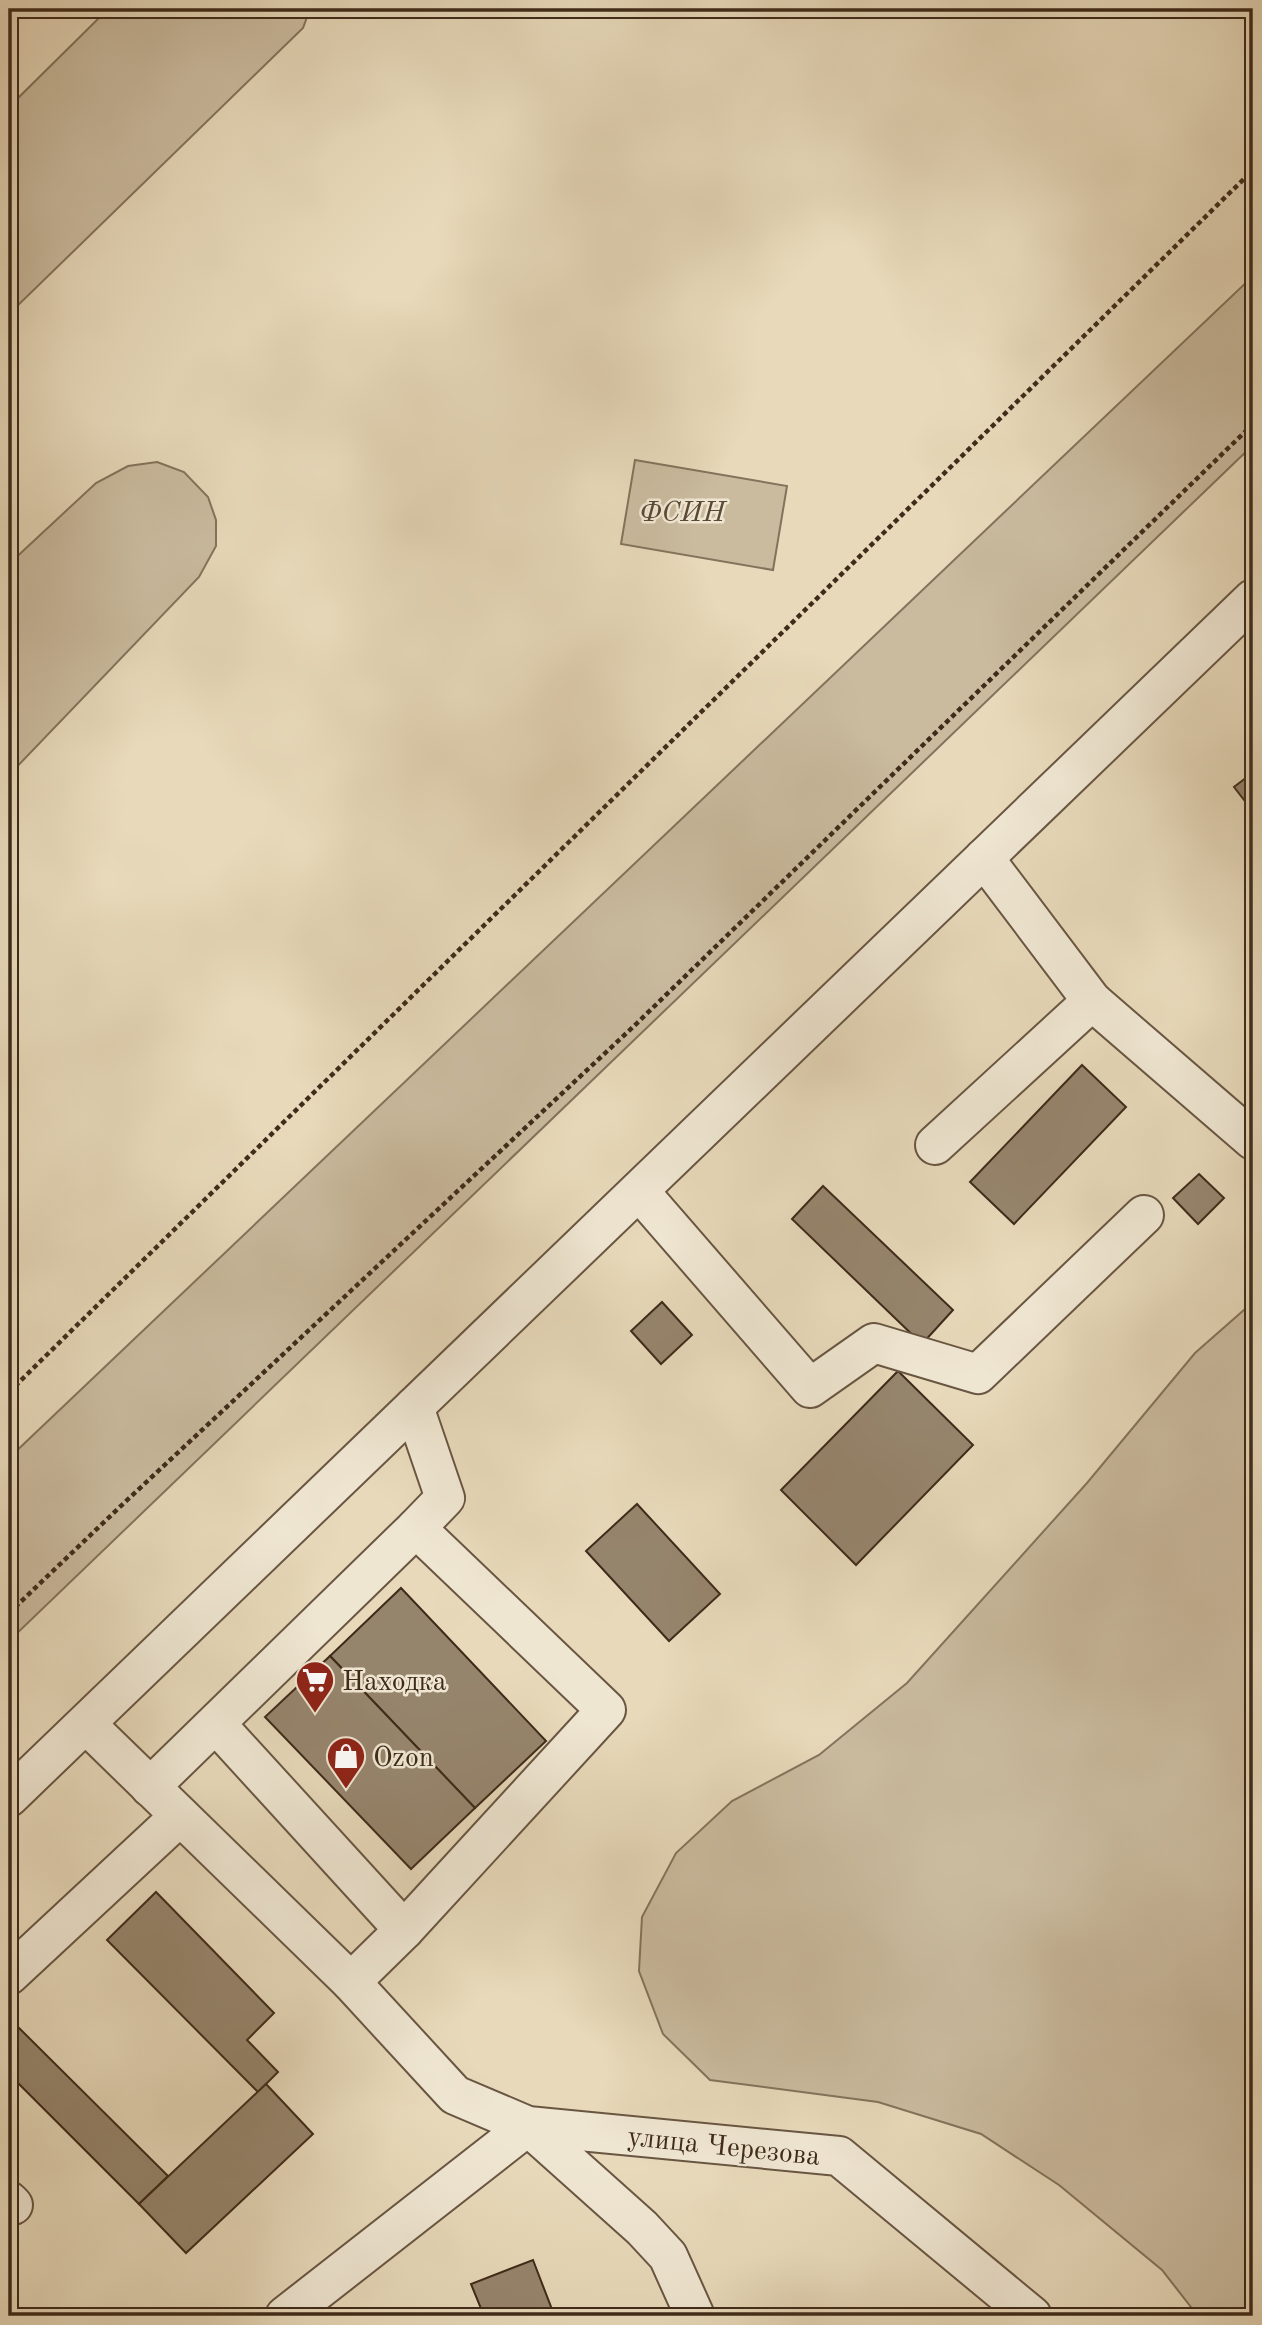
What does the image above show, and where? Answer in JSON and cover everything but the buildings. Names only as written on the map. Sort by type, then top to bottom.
[{"type":"street","points":[[9,1797],[1253,600]]},
{"type":"street","points":[[984,858],[1092,1001],[1253,1140]]},
{"type":"street","points":[[935,1145],[1092,1001]]},
{"type":"street","points":[[639,1191],[810,1388],[874,1343],[978,1374],[1144,1215]]},
{"type":"street","points":[[150,1787],[445,1499],[414,1407]]},
{"type":"street","points":[[351,1982],[404,1930],[606,1710],[416,1528]]},
{"type":"street","points":[[86,1724],[351,1982],[455,2095],[528,2126],[642,2228],[668,2256],[695,2316]]},
{"type":"street","points":[[216,1724],[404,1930]]},
{"type":"street","points":[[9,1975],[180,1816]]},
{"type":"street","points":[[285,2316],[528,2126]]},
{"type":"street","name":"улица Черезова","points":[[528,2126],[839,2156],[1032,2316]]},
{"type":"path","points":[[9,1392],[1253,170]]},
{"type":"path","points":[[9,1614],[633,1027],[1253,424]]},
{"type":"green space","points":[[108,9],[310,9],[303,28],[9,314],[9,107]]},
{"type":"green space","points":[[1253,276],[1253,445],[9,1641],[9,1458]]},
{"type":"green space","name":"ФСИН","points":[[635,460],[787,486],[773,570],[621,544]]},
{"type":"green space","points":[[157,462],[184,472],[208,497],[216,520],[216,546],[199,577],[9,775],[9,564],[96,483],[128,466]]},
{"type":"green space","points":[[1253,1302],[1253,2316],[1198,2316],[1162,2270],[1059,2185],[981,2134],[878,2102],[710,2080],[663,2034],[639,1971],[642,1917],[676,1853],[732,1801],[819,1755],[907,1683],[1087,1483],[1195,1353]]},
{"type":"place","name":"Находка","points":[[315,1714]]},
{"type":"place","name":"Ozon","points":[[346,1790]]}]
